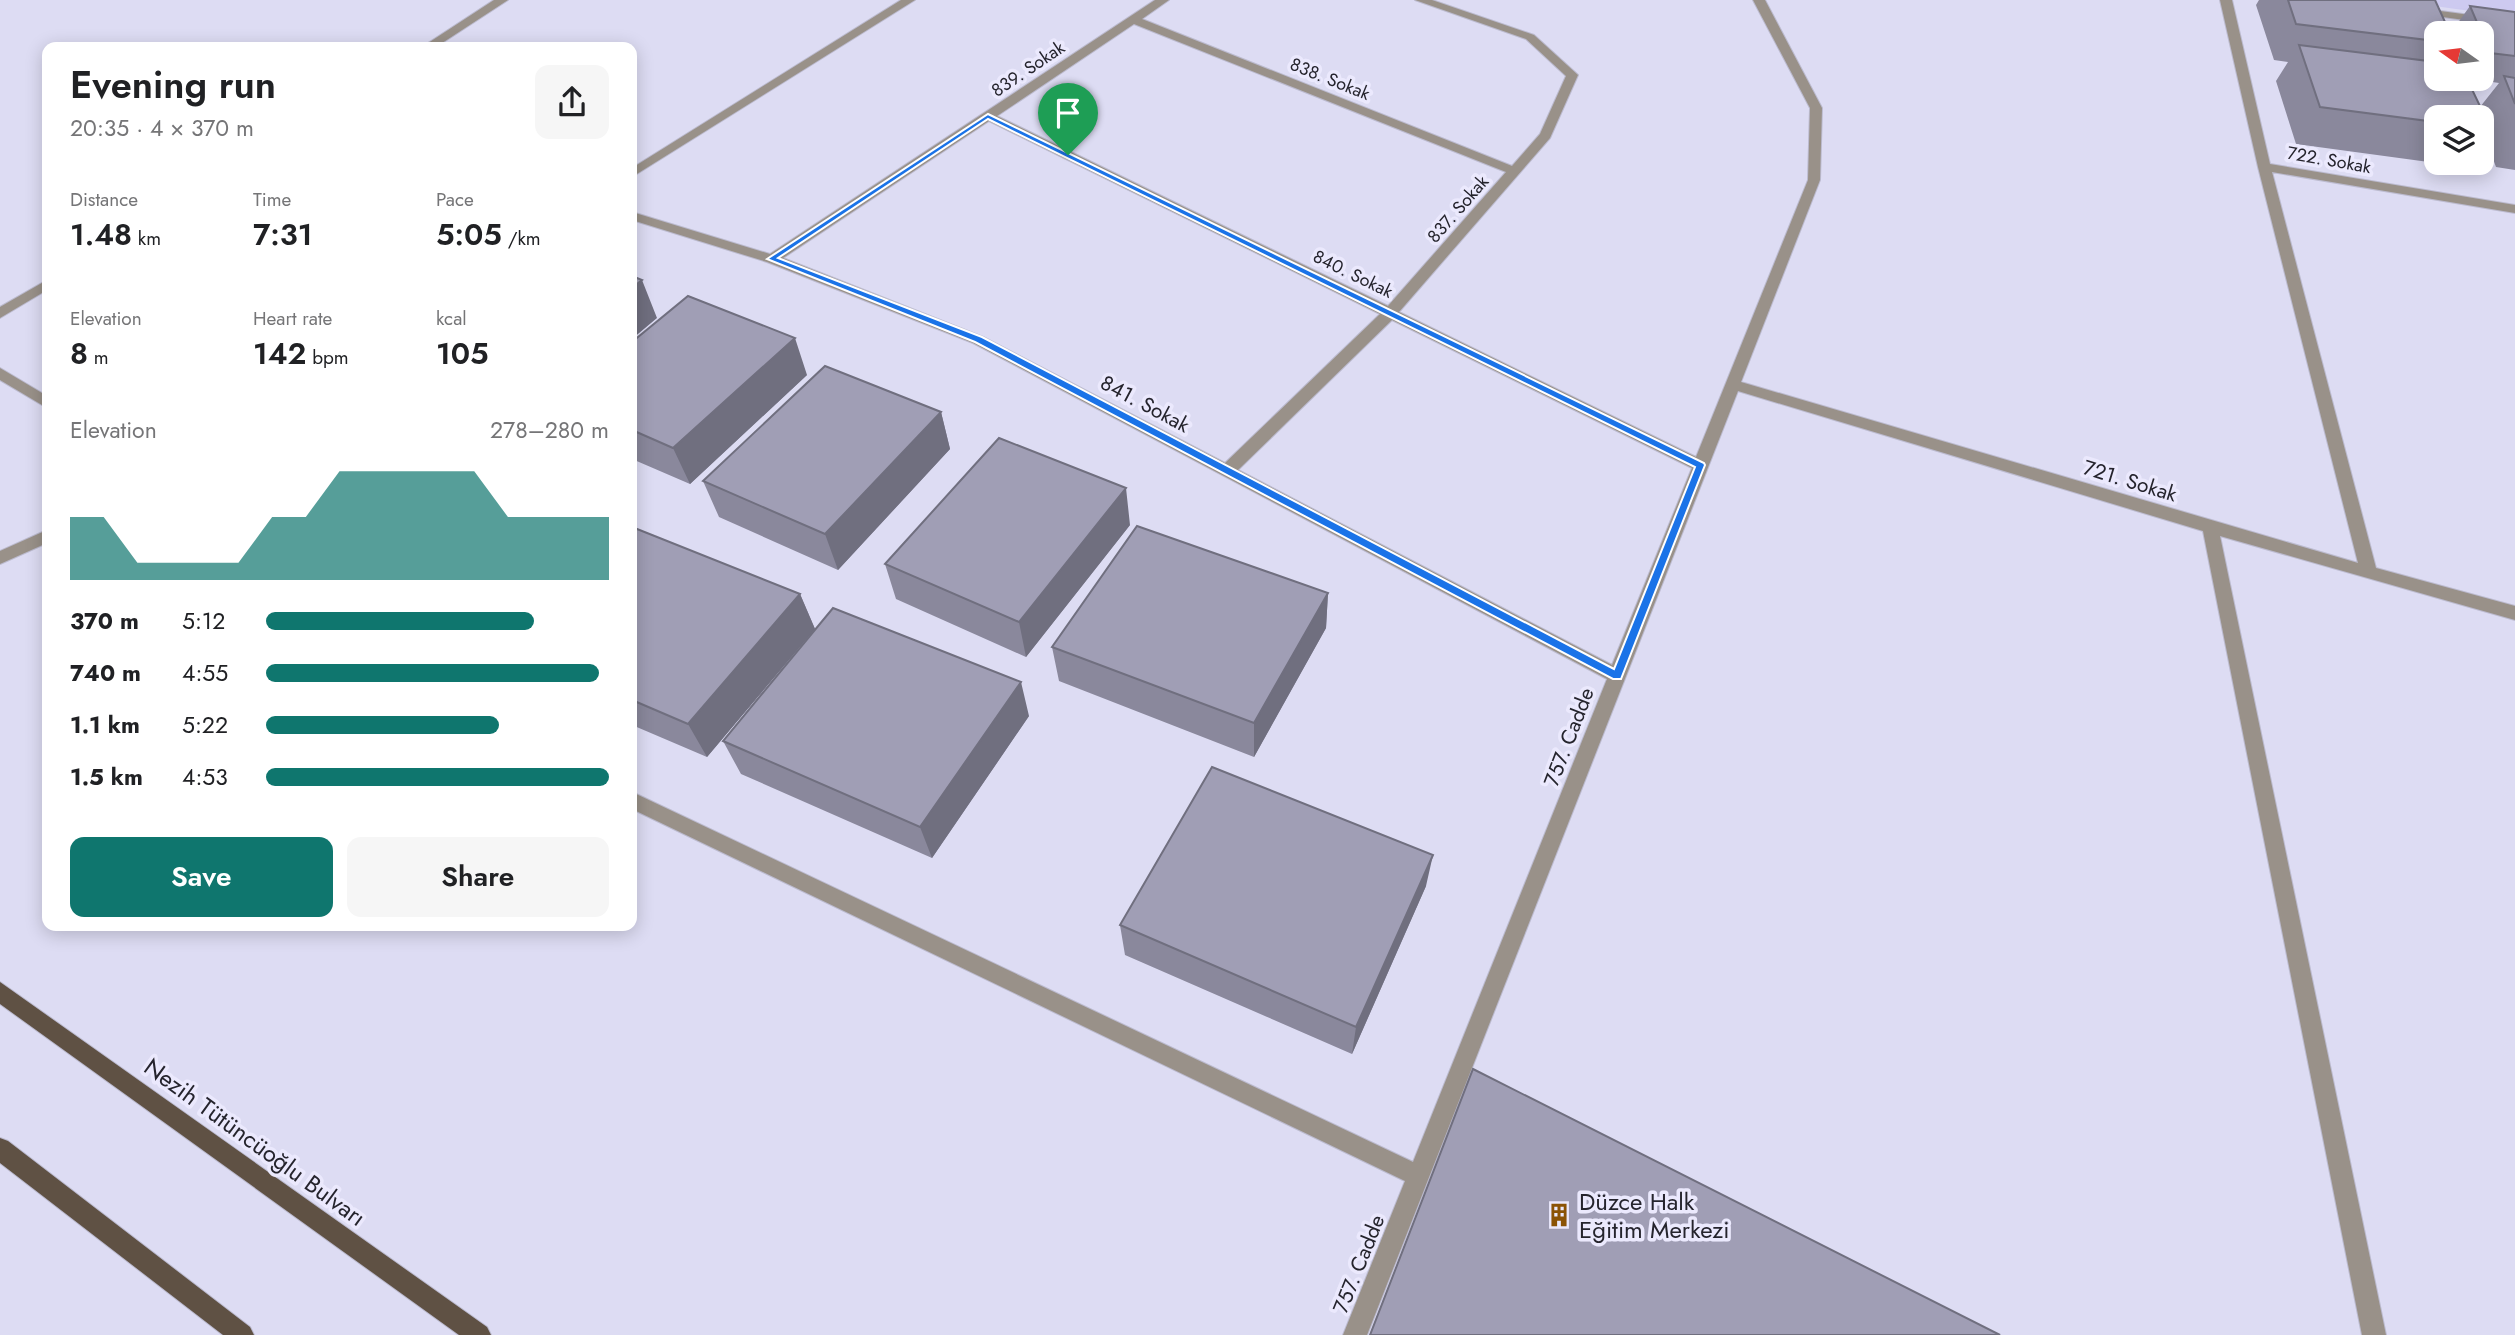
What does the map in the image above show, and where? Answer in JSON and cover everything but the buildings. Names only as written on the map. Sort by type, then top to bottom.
[{"type":"main road","name":"Nezih Tütüncüoğlu Bulvarı","points":[[0,992],[479,1335]]},
{"type":"main road","points":[[0,1149],[242,1335]]},
{"type":"street","points":[[436,42],[502,0]]},
{"type":"street","points":[[637,170],[909,0]]},
{"type":"street","name":"839. Sokak","points":[[772,259],[1163,0]]},
{"type":"street","name":"837. Sokak","points":[[1227,471],[1390,313],[1546,135],[1572,75],[1530,37],[1421,0]]},
{"type":"street","name":"757. Cadde","points":[[1355,1335],[1814,180],[1816,108],[1759,0]]},
{"type":"street","name":"722. Sokak","points":[[2226,0],[2264,167],[2515,209]]},
{"type":"street","points":[[2406,9],[2515,24]]},
{"type":"street","name":"838. Sokak","points":[[1133,20],[1514,171]]},
{"type":"street","name":"840. Sokak","points":[[988,116],[1700,465]]},
{"type":"street","points":[[2264,167],[2369,572]]},
{"type":"street","name":"841. Sokak","points":[[637,218],[772,259],[978,340],[1617,676]]},
{"type":"street","points":[[0,313],[42,287]]},
{"type":"street","points":[[0,373],[42,401]]},
{"type":"street","name":"721. Sokak","points":[[1734,385],[2210,527],[2515,614]]},
{"type":"street","points":[[2210,527],[2374,1335]]},
{"type":"street","points":[[0,558],[42,538]]},
{"type":"street","points":[[637,802],[1418,1176]]},
{"type":"street","points":[[1458,1075],[1482,1088]]},
{"type":"shaded area","points":[[2390,0],[2515,0],[2515,17]]},
{"type":"place","name":"Düzce Halk Eğitim Merkezi","points":[[1559,1215]]},
{"type":"route","points":[[988,116],[1068,155],[1700,465],[1617,676],[978,340],[772,259],[988,116]]}]
